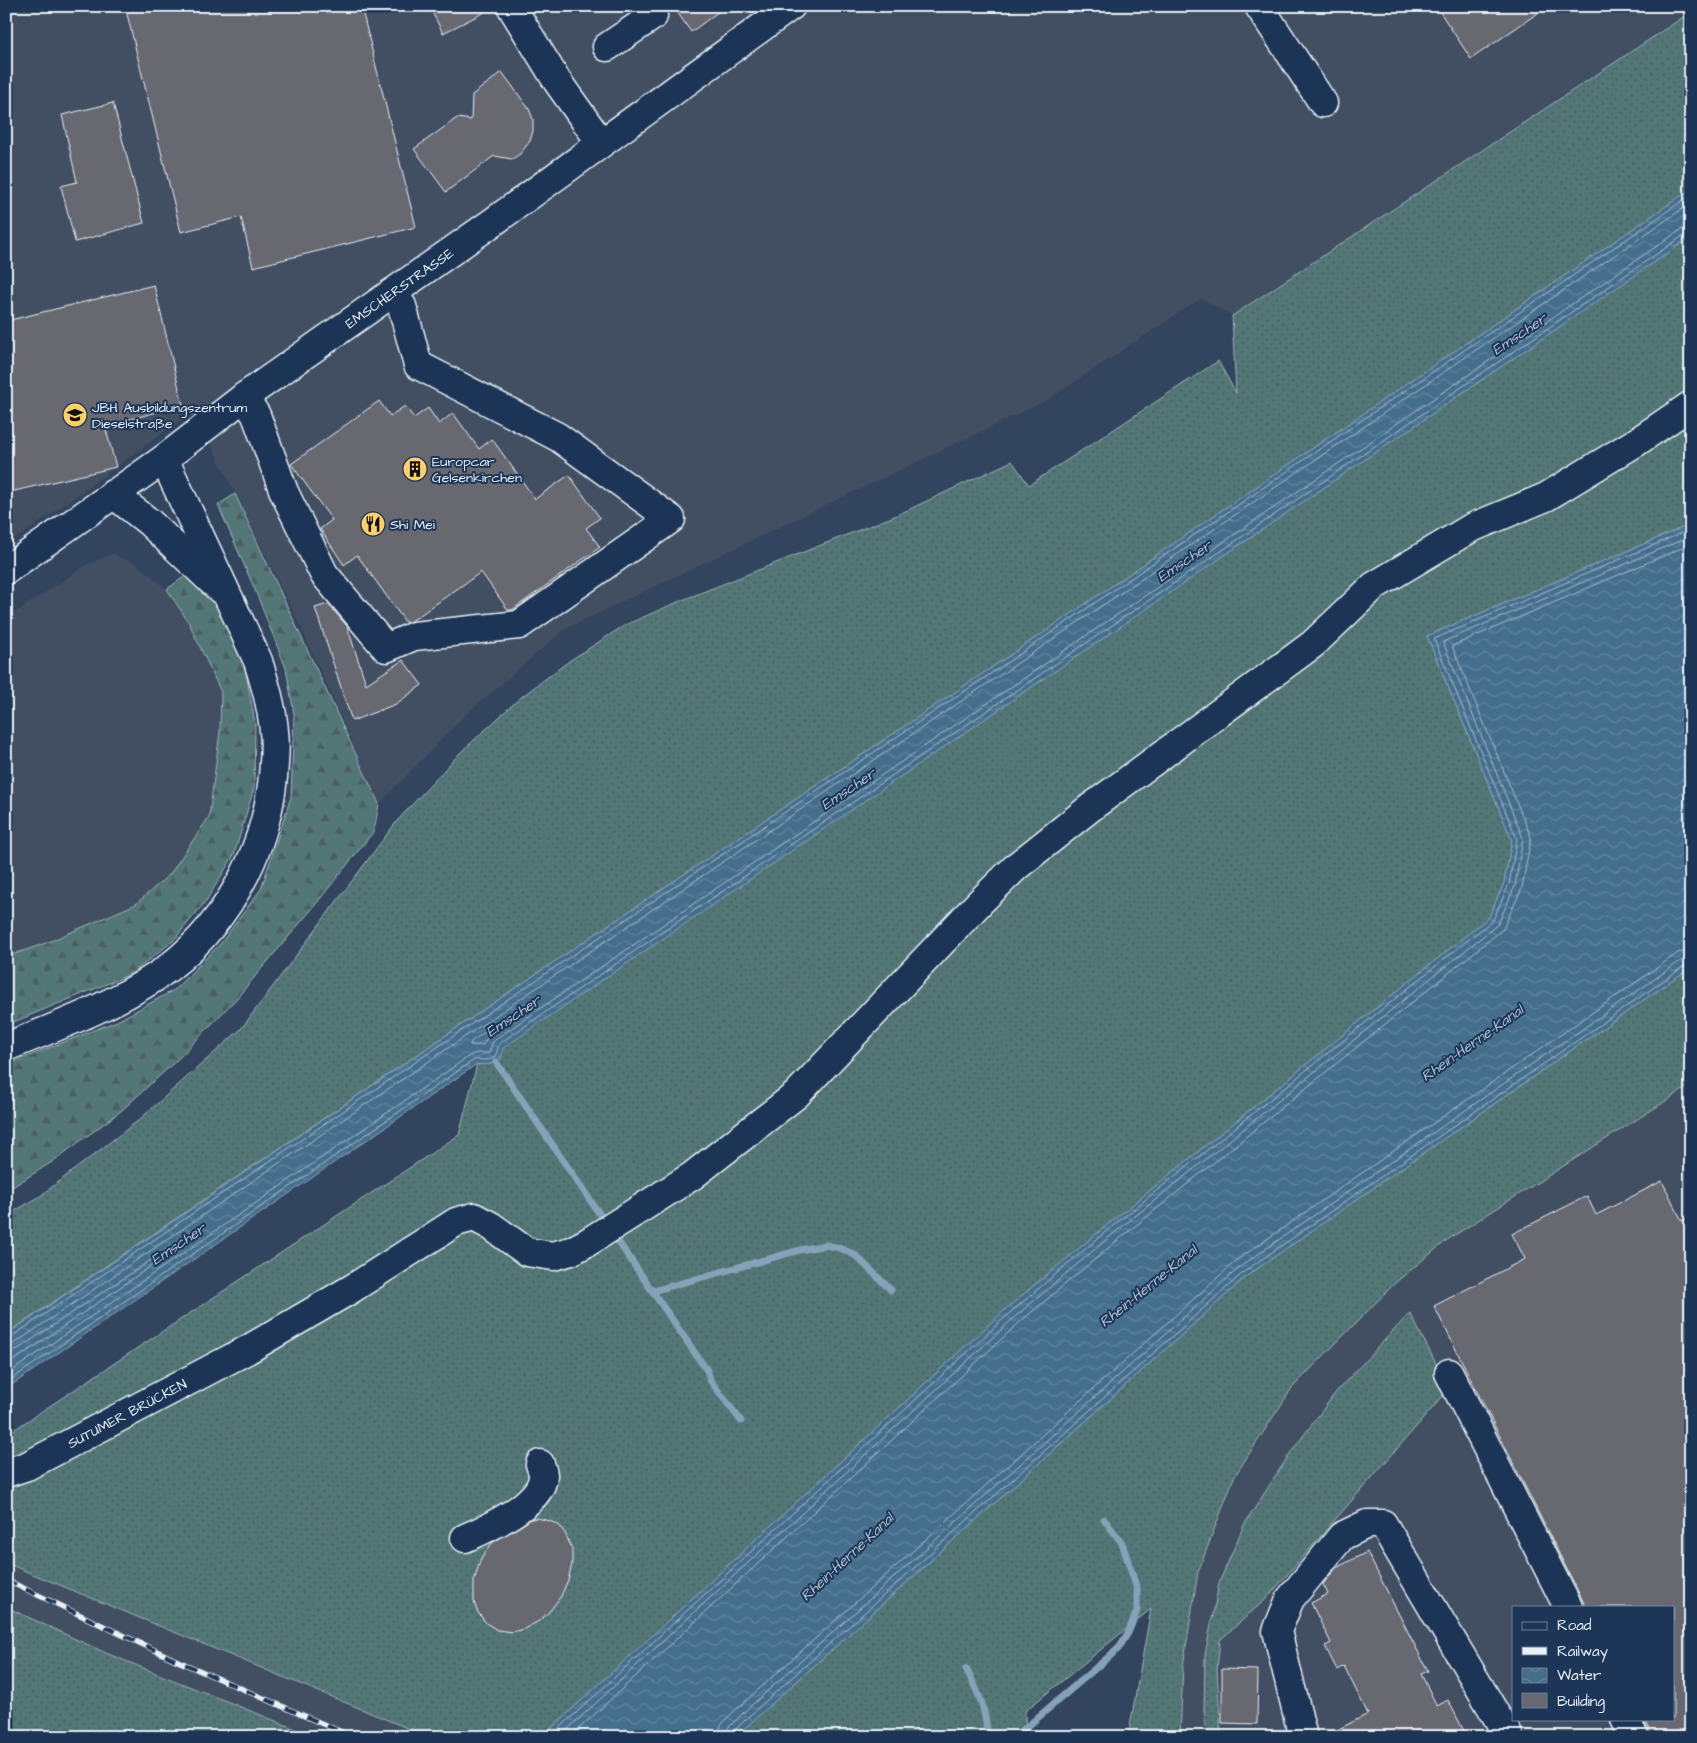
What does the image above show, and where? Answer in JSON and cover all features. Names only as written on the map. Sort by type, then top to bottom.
[{"type":"street","points":[[512,6],[557,81],[601,143]]},
{"type":"street","points":[[607,47],[653,16],[647,6]]},
{"type":"street","name":"EMSCHERSTRASSE","points":[[6,570],[164,459],[244,397],[392,293],[790,6]]},
{"type":"street","points":[[1259,6],[1323,103]]},
{"type":"street","points":[[244,397],[256,415],[284,492],[324,574],[386,648],[414,636],[519,625],[671,519],[558,437],[418,365],[402,306],[392,293]]},
{"type":"street","name":"SUTUMER BRÜCKEN","points":[[6,1473],[27,1466],[247,1350],[353,1288],[456,1222],[474,1217],[491,1226],[527,1252],[554,1256],[571,1251],[588,1242],[639,1210],[692,1176],[796,1096],[981,901],[1017,866],[1090,808],[1314,644],[1374,586],[1471,528],[1546,498],[1638,441],[1691,405]]},
{"type":"street","points":[[6,1047],[77,1019],[120,998],[157,976],[184,956],[207,932],[230,901],[249,868],[262,834],[271,800],[274,766],[274,733],[269,696],[258,661],[164,459]]},
{"type":"street","points":[[113,494],[149,522],[228,596]]},
{"type":"street","points":[[1449,1373],[1567,1606]]},
{"type":"street","points":[[464,1538],[492,1526],[528,1502],[540,1485],[543,1476],[540,1464]]},
{"type":"street","points":[[1303,1737],[1277,1631],[1290,1599],[1342,1536],[1367,1524],[1383,1524],[1509,1737]]},
{"type":"street","points":[[1626,1720],[1634,1737]]},
{"type":"shaded area","points":[[6,6],[1691,6],[1691,12],[1232,316],[1201,298],[1049,399],[565,629],[465,715],[379,804],[305,636],[211,444],[189,414],[25,533],[6,544]]},
{"type":"shaded area","points":[[113,554],[136,564],[167,589],[189,623],[221,692],[220,731],[209,817],[170,874],[136,904],[46,943],[6,957],[6,619],[88,564]]},
{"type":"shaded area","points":[[1691,1085],[1691,1737],[1221,1737],[1217,1669],[1220,1640],[1266,1599],[1449,1389],[1410,1314],[1336,1392],[1289,1455],[1219,1583],[1205,1655],[1204,1710],[1206,1737],[1180,1737],[1183,1666],[1198,1572],[1234,1477],[1292,1388],[1395,1283],[1447,1240]]},
{"type":"shaded area","points":[[6,1563],[429,1737],[316,1737],[108,1654],[6,1607]]},
{"type":"green space","points":[[1691,12],[1691,189],[1043,633],[6,1334],[6,1216],[39,1197],[140,1119],[241,1029],[397,821],[460,753],[520,698],[569,661],[625,625],[685,599],[897,515],[1012,461],[1029,485],[1218,361],[1236,393],[1232,316]]},
{"type":"green space","points":[[1691,237],[1691,524],[1427,636],[1512,840],[1504,883],[1489,917],[1008,1307],[542,1737],[429,1737],[6,1563],[6,1435],[459,1135],[477,1064],[490,1064],[501,1058],[502,1048]]},
{"type":"green space","points":[[235,494],[379,804],[374,831],[312,909],[236,999],[178,1059],[121,1111],[52,1162],[6,1191],[6,1065],[117,1021],[174,990],[221,943],[261,889],[291,797],[294,714],[286,668],[218,505]]},
{"type":"green space","points":[[188,574],[218,609],[245,668],[255,723],[254,788],[234,855],[206,901],[173,941],[131,974],[6,1025],[6,957],[46,943],[136,904],[170,874],[209,817],[220,731],[221,692],[189,623],[167,589]]},
{"type":"green space","points":[[1691,967],[1691,1085],[1447,1240],[1395,1283],[1292,1388],[1234,1477],[1198,1572],[1183,1666],[1180,1737],[1128,1737],[1151,1609],[1025,1711],[1026,1737],[735,1737],[1248,1275]]},
{"type":"green space","points":[[1410,1313],[1449,1389],[1266,1599],[1220,1640],[1217,1669],[1221,1737],[1206,1737],[1204,1710],[1205,1655],[1219,1583],[1244,1525],[1289,1455],[1336,1392]]},
{"type":"green space","points":[[6,1607],[108,1654],[316,1737],[6,1737]]},
{"type":"water","name":"Emscher","points":[[1691,189],[1691,237],[503,1048],[501,1058],[490,1064],[477,1064],[6,1389],[6,1335],[570,951],[1043,633]]},
{"type":"water","name":"Rhein-Herne-Kanal","points":[[1691,524],[1691,967],[1248,1275],[735,1737],[542,1737],[1008,1307],[1489,917],[1504,883],[1512,840],[1427,636]]},
{"type":"building","points":[[125,6],[361,6],[416,227],[253,267],[241,217],[181,232]]},
{"type":"building","points":[[429,6],[495,6],[495,7],[443,33]]},
{"type":"building","points":[[673,6],[726,6],[691,32]]},
{"type":"building","points":[[1436,6],[1548,6],[1471,59]]},
{"type":"building","points":[[502,72],[529,109],[533,119],[533,131],[530,141],[520,154],[512,159],[494,156],[446,192],[414,149],[457,118],[471,120],[472,95]]},
{"type":"building","points":[[113,103],[144,223],[75,242],[61,186],[77,182],[62,115]]},
{"type":"building","name":"JBH Ausbildungszentrum Dieselstraße","points":[[154,285],[183,405],[105,426],[116,467],[6,493],[6,321]]},
{"type":"building","points":[[379,401],[390,416],[405,406],[414,418],[428,408],[439,424],[453,413],[479,449],[492,439],[535,499],[569,475],[600,518],[586,528],[600,547],[512,610],[508,610],[481,572],[406,623],[357,555],[344,565],[320,529],[332,520],[291,464]]},
{"type":"building","points":[[328,604],[347,626],[366,684],[403,660],[422,685],[396,704],[352,721],[315,608]]},
{"type":"building","points":[[1662,1181],[1682,1221],[1691,1216],[1691,1737],[1652,1737],[1644,1720],[1674,1720],[1674,1606],[1585,1606],[1434,1306],[1525,1259],[1512,1234],[1587,1196],[1596,1215]]},
{"type":"building","points":[[537,1518],[560,1526],[566,1535],[572,1549],[572,1564],[568,1580],[561,1596],[549,1612],[539,1621],[524,1629],[512,1632],[497,1630],[486,1623],[477,1611],[474,1602],[474,1581],[481,1558],[492,1543],[531,1519]]},
{"type":"building","points":[[1367,1552],[1428,1671],[1421,1674],[1437,1706],[1448,1700],[1467,1737],[1323,1737],[1368,1714],[1344,1666],[1337,1670],[1325,1646],[1331,1643],[1311,1603],[1328,1594],[1323,1584],[1336,1568]]},
{"type":"building","points":[[1222,1669],[1258,1670],[1257,1724],[1222,1723]]},
{"type":"waterway","points":[[496,1062],[607,1225]]},
{"type":"waterway","points":[[613,1234],[708,1372],[710,1380],[741,1421]]},
{"type":"waterway","points":[[653,1291],[800,1250],[826,1245],[840,1248],[855,1255],[891,1290]]},
{"type":"waterway","points":[[1015,1737],[1118,1649],[1128,1633],[1137,1611],[1137,1589],[1122,1543],[1104,1519]]},
{"type":"waterway","points":[[966,1669],[981,1702],[987,1728],[987,1737]]},
{"type":"railway","points":[[6,1580],[180,1662],[353,1737]]},
{"type":"place","name":"JBH Ausbildungszentrum Dieselstraße","points":[[75,415]]},
{"type":"place","name":"Europcar Gelsenkirchen","points":[[415,469]]},
{"type":"place","name":"Shi Mei","points":[[373,524]]}]
